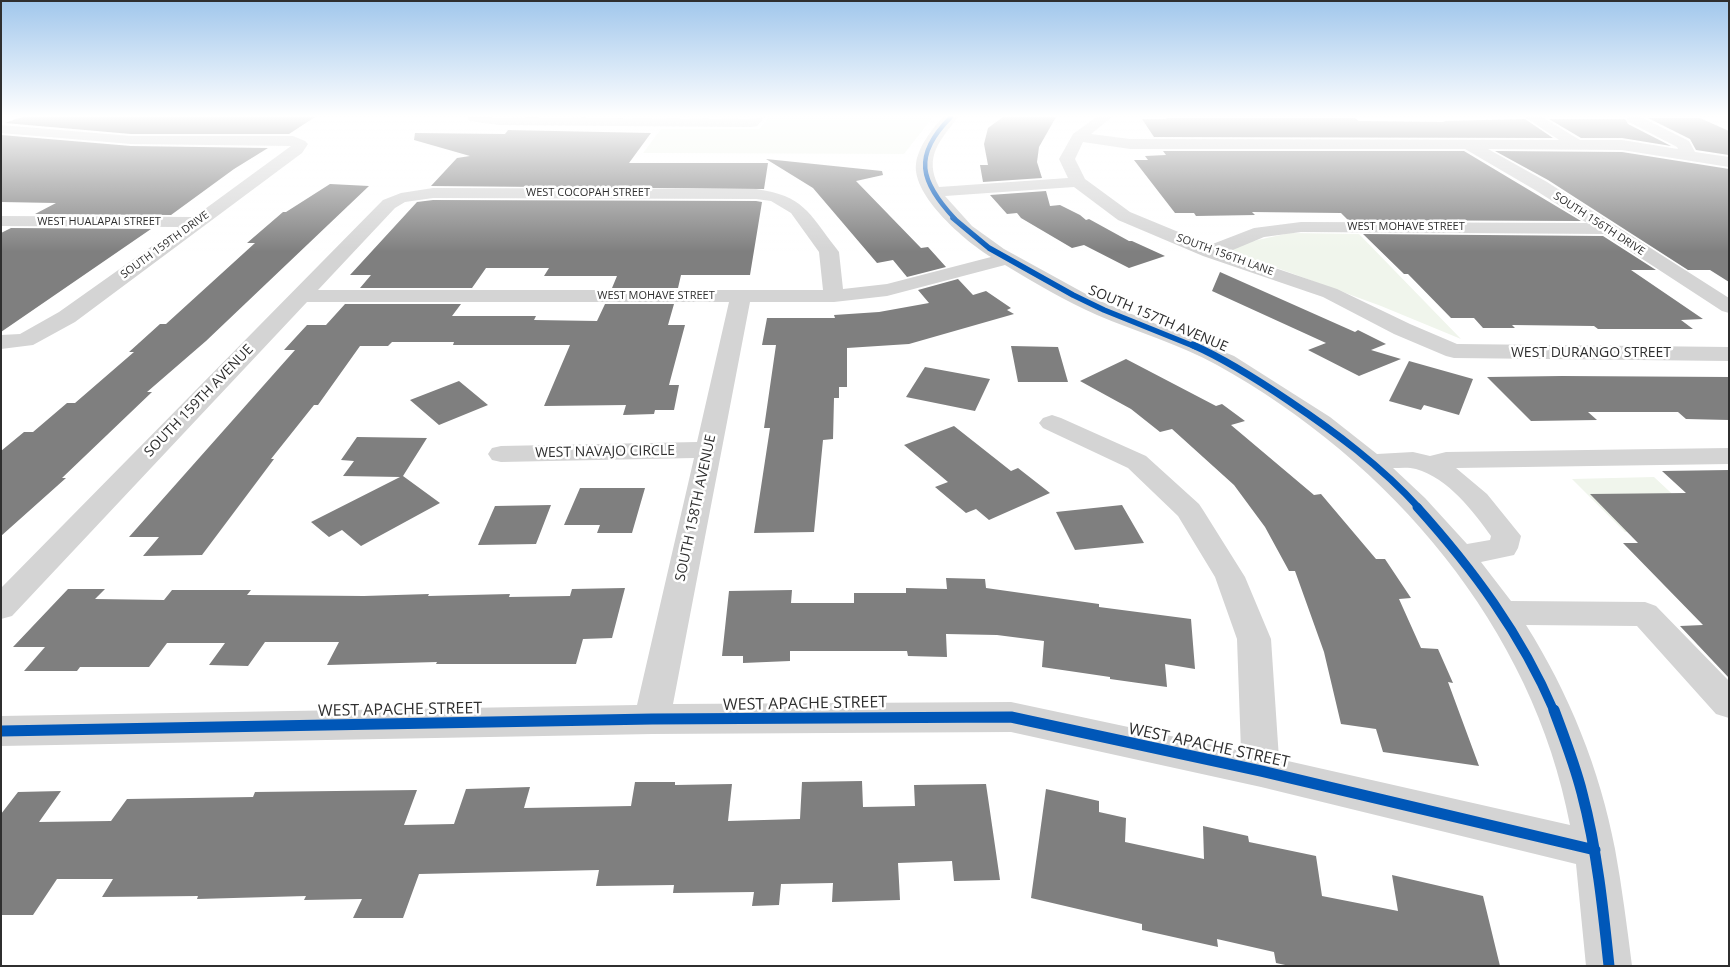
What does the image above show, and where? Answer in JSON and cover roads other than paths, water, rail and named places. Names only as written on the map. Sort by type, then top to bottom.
[{"type":"street","name":"SOUTH 159TH DRIVE","points":[[1,342],[25,340],[67,317],[281,162]]},
{"type":"street","name":"SOUTH 157TH AVENUE","points":[[924,162],[923,166],[932,192],[966,231],[1007,259],[1088,303],[1221,358],[1295,404],[1371,462],[1414,504],[1460,556],[1503,613],[1532,665],[1575,768],[1595,850],[1609,966]]},
{"type":"street","name":"SOUTH 156TH LANE","points":[[1068,162],[1078,182],[1124,216],[1210,252],[1330,293],[1402,329],[1454,351]]},
{"type":"street","name":"SOUTH 156TH DRIVE","points":[[1499,162],[1541,186],[1729,307]]},
{"type":"street","points":[[1729,164],[1729,174]]},
{"type":"street","points":[[932,192],[1078,182]]},
{"type":"street","name":"WEST COCOPAH STREET","points":[[401,198],[433,193],[756,194],[776,198],[796,209],[830,252],[834,296]]},
{"type":"street","name":"SOUTH 159TH AVENUE","points":[[1,608],[388,204],[401,198]]},
{"type":"street","name":"WEST HUALAPAI STREET","points":[[1,221],[197,222]]},
{"type":"street","name":"WEST MOHAVE STREET","points":[[1210,252],[1260,232],[1301,226],[1607,229]]},
{"type":"street","name":"WEST MOHAVE STREET","points":[[300,296],[834,296],[887,290],[1007,259]]},
{"type":"street","name":"SOUTH 158TH AVENUE","points":[[652,719],[741,296]]},
{"type":"street","name":"WEST DURANGO STREET","points":[[1454,351],[1729,354]]},
{"type":"street","points":[[1052,423],[1137,462],[1189,510],[1230,577],[1254,639],[1261,771]]},
{"type":"street","name":"WEST NAVAJO CIRCLE","points":[[501,454],[708,450]]},
{"type":"street","points":[[1431,464],[1446,460],[1729,456]]},
{"type":"street","points":[[1371,462],[1412,460],[1431,464],[1448,474],[1490,514],[1506,536],[1503,548],[1460,556]]},
{"type":"street","points":[[1503,613],[1645,614],[1729,704]]},
{"type":"street","name":"WEST APACHE STREET","points":[[1,731],[652,719],[1011,717],[1261,771],[1595,850]]}]
